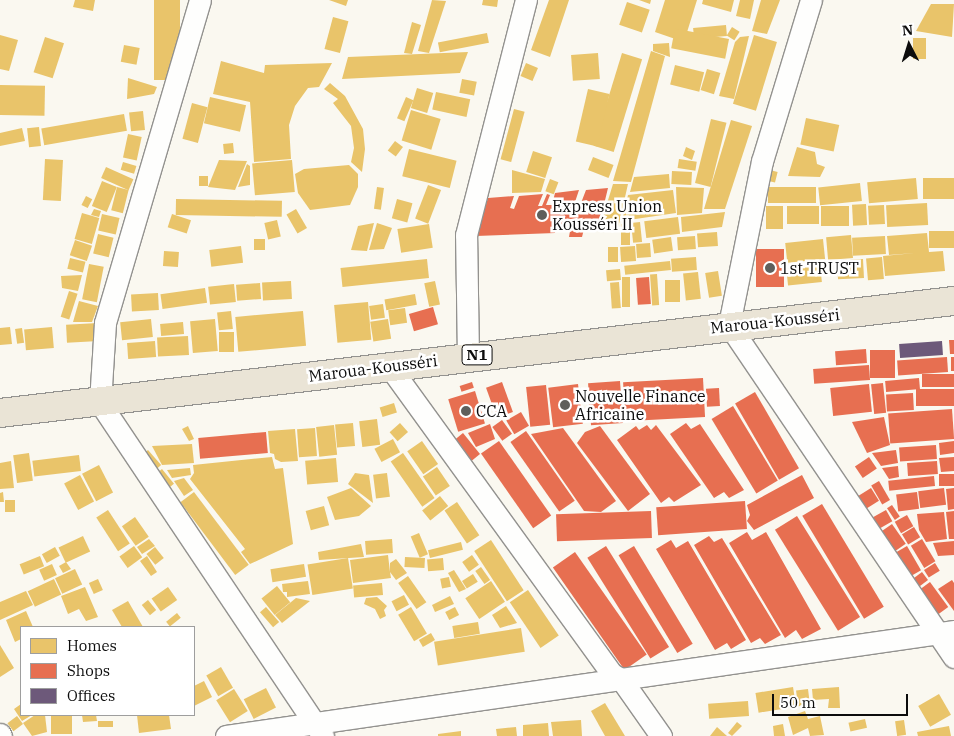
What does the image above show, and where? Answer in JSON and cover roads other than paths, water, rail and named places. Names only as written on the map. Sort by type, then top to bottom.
[{"type":"highway","name":"Maroua-Kousséri","points":[[0,414],[468,356],[954,302]]},
{"type":"street","points":[[200,0],[105,323],[100,403],[318,730]]},
{"type":"street","points":[[468,356],[466,235],[526,0]]},
{"type":"street","points":[[811,0],[762,161],[729,326],[945,632],[954,657]]},
{"type":"street","points":[[389,366],[612,674],[621,679],[661,736]]},
{"type":"street","points":[[226,736],[318,730],[621,679],[945,632]]},
{"type":"place","name":"Express Union Kousséri II","points":[[542,215]]},
{"type":"place","name":"1st TRUST","points":[[770,268]]},
{"type":"place","name":"Nouvelle Finance Africaine","points":[[565,405]]},
{"type":"place","name":"CCA","points":[[466,411]]}]
